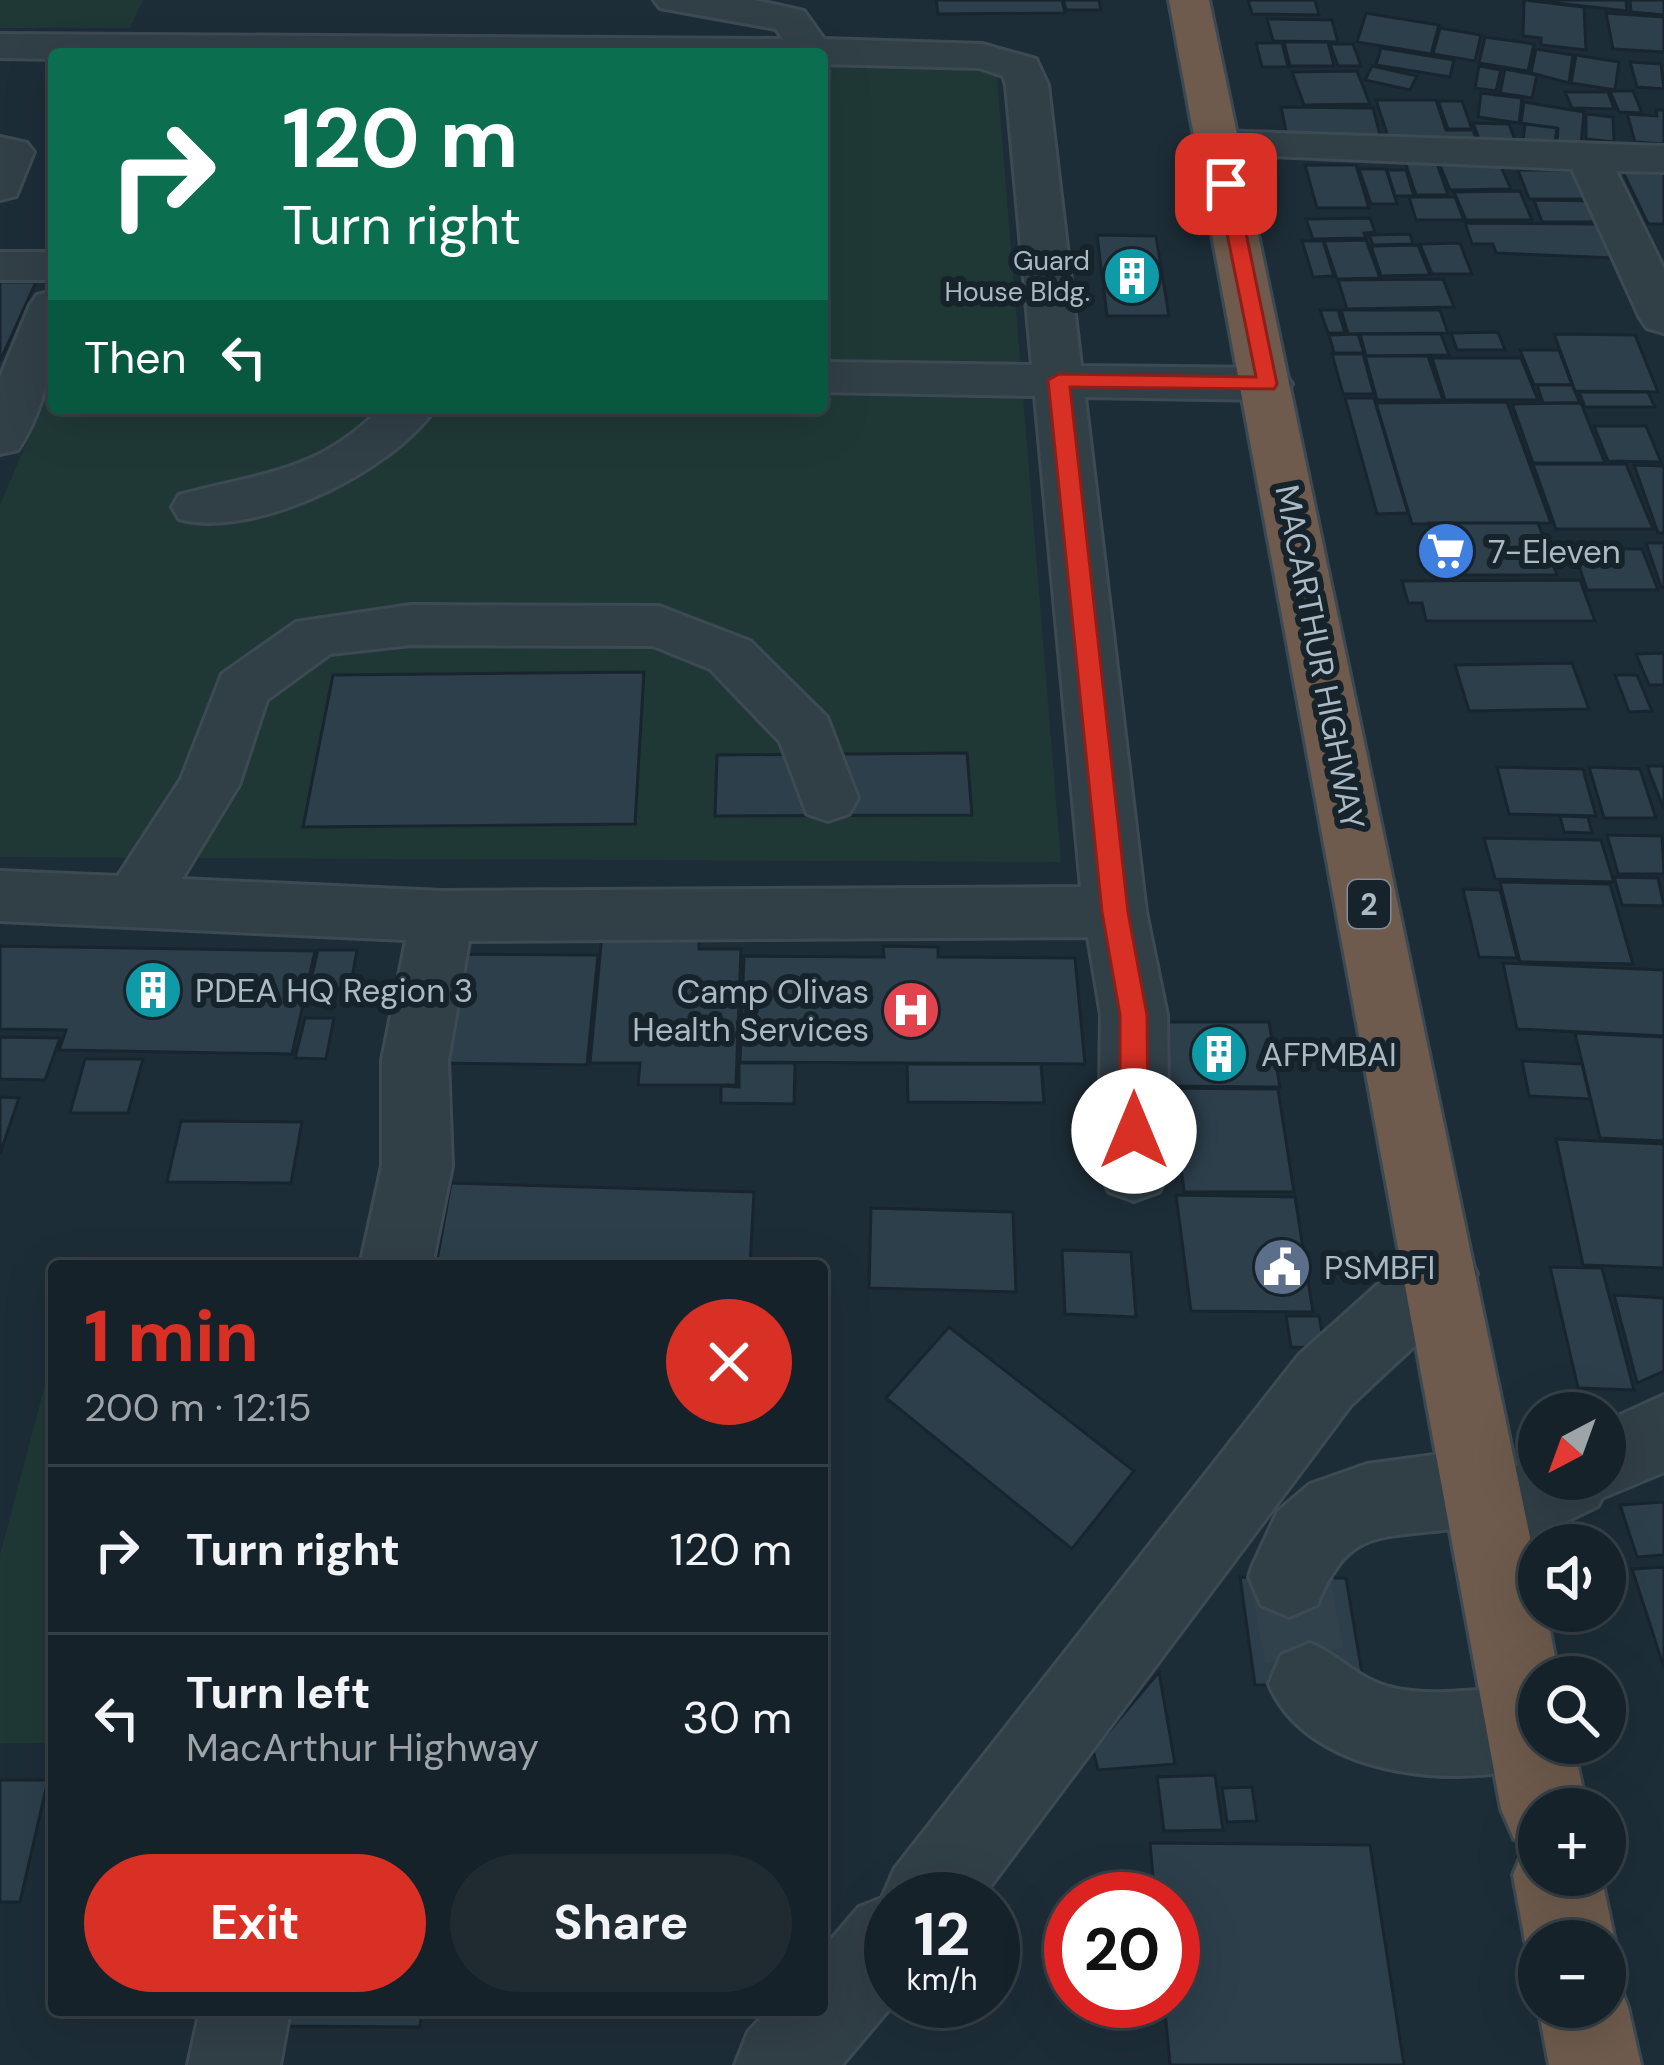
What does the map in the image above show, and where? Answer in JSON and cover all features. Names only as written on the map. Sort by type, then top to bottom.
[{"type":"highway","name":"MACARTHUR HIGHWAY","points":[[1189,0],[1518,1678]]},
{"type":"highway","points":[[1587,2028],[1595,2065]]},
{"type":"street","points":[[591,48],[650,5],[706,2],[1022,68],[1115,912],[1134,1015],[1134,1170]]},
{"type":"street","points":[[616,48],[797,24]]},
{"type":"street","points":[[238,48],[529,33],[574,48]]},
{"type":"street","points":[[0,46],[53,48]]},
{"type":"street","points":[[1218,144],[1664,159]]},
{"type":"street","points":[[0,150],[12,152],[0,187]]},
{"type":"street","points":[[1587,155],[1664,317]]},
{"type":"street","points":[[0,266],[48,266]]},
{"type":"street","points":[[0,438],[48,320]]},
{"type":"street","points":[[828,377],[1267,384]]},
{"type":"street","points":[[198,507],[285,493],[326,476],[364,453],[404,414]]},
{"type":"street","points":[[133,905],[209,785],[242,689],[316,637],[411,625],[659,626],[730,655],[806,732],[828,798]]},
{"type":"street","points":[[0,896],[442,916],[1115,912]]},
{"type":"street","points":[[397,1260],[417,1166],[415,1060],[442,916]]},
{"type":"street","points":[[947,1872],[1324,1380],[1441,1274]]},
{"type":"street","points":[[1626,1451],[1664,1432]]},
{"type":"street","points":[[1289,1577],[1294,1556],[1305,1541],[1338,1511],[1483,1504],[1518,1494]]},
{"type":"street","points":[[1310,1684],[1338,1711],[1378,1730],[1518,1728]]},
{"type":"street","points":[[828,2011],[864,1970]]},
{"type":"street","points":[[234,2065],[244,2016]]},
{"type":"street","points":[[781,2065],[824,2016]]},
{"type":"green space","points":[[0,0],[143,0],[130,28],[0,28]]},
{"type":"green space","points":[[828,57],[985,66],[997,77],[1061,862],[0,857],[0,505],[48,392],[48,414],[828,414]]},
{"type":"green space","points":[[48,1377],[48,1743],[0,1743],[0,1555]]},
{"type":"building","points":[[936,0],[1062,0],[1065,13],[938,14]]},
{"type":"building","points":[[1063,0],[1099,0],[1101,10],[1066,10]]},
{"type":"building","points":[[1248,0],[1315,0],[1319,15],[1252,14]]},
{"type":"building","points":[[1524,0],[1584,7],[1586,50],[1541,45],[1541,38],[1523,36]]},
{"type":"building","points":[[1530,0],[1626,0],[1627,11]]},
{"type":"building","points":[[1630,0],[1664,0],[1664,15],[1631,12]]},
{"type":"building","points":[[1366,13],[1439,25],[1431,54],[1357,42]]},
{"type":"building","points":[[1606,13],[1664,17],[1664,52],[1613,49]]},
{"type":"building","points":[[1267,19],[1332,20],[1338,42],[1273,41]]},
{"type":"building","points":[[1440,28],[1481,35],[1475,61],[1433,54]]},
{"type":"building","points":[[1485,37],[1534,44],[1528,71],[1479,63]]},
{"type":"building","points":[[1284,42],[1328,42],[1334,66],[1290,66]]},
{"type":"building","points":[[1256,43],[1282,43],[1288,67],[1262,67]]},
{"type":"building","points":[[1330,44],[1353,44],[1361,66],[1338,66]]},
{"type":"building","points":[[1381,48],[1454,60],[1450,77],[1376,65]]},
{"type":"building","points":[[1536,49],[1573,55],[1569,83],[1531,73]]},
{"type":"building","points":[[1576,55],[1619,62],[1615,90],[1571,83]]},
{"type":"building","points":[[1630,62],[1661,64],[1664,89],[1637,87]]},
{"type":"building","points":[[1372,66],[1417,76],[1410,90],[1365,80]]},
{"type":"building","points":[[1479,66],[1501,70],[1496,91],[1475,88]]},
{"type":"building","points":[[1505,69],[1537,75],[1532,98],[1500,93]]},
{"type":"building","points":[[1357,71],[1370,104],[1304,105],[1292,72]]},
{"type":"building","points":[[1610,91],[1633,91],[1642,113],[1619,112]]},
{"type":"building","points":[[1565,92],[1608,92],[1614,109],[1572,108]]},
{"type":"building","points":[[1481,93],[1522,98],[1519,123],[1478,117]]},
{"type":"building","points":[[1376,100],[1436,100],[1446,130],[1473,130],[1477,141],[1389,140]]},
{"type":"building","points":[[1438,101],[1462,101],[1472,129],[1448,129]]},
{"type":"building","points":[[1524,102],[1584,112],[1581,145],[1557,141],[1558,129],[1521,123]]},
{"type":"building","points":[[1281,107],[1373,108],[1381,138],[1287,136]]},
{"type":"building","points":[[1656,110],[1664,110],[1664,144],[1635,142],[1627,114],[1657,116]]},
{"type":"building","points":[[1586,114],[1613,117],[1614,142],[1586,139]]},
{"type":"building","points":[[1473,123],[1509,124],[1515,140],[1479,139]]},
{"type":"building","points":[[1525,124],[1557,128],[1555,141],[1523,141]]},
{"type":"building","points":[[1435,158],[1448,195],[1416,195],[1404,159]]},
{"type":"building","points":[[1499,162],[1511,189],[1450,190],[1439,163]]},
{"type":"building","points":[[1305,165],[1356,165],[1369,208],[1317,208]]},
{"type":"building","points":[[1359,169],[1386,169],[1397,204],[1371,204]]},
{"type":"building","points":[[1387,170],[1406,170],[1414,196],[1395,196]]},
{"type":"building","points":[[1518,170],[1579,170],[1592,199],[1529,199]]},
{"type":"building","points":[[1622,170],[1664,170],[1664,224],[1648,224]]},
{"type":"building","points":[[1520,191],[1532,220],[1466,220],[1454,192]]},
{"type":"building","points":[[1409,197],[1455,197],[1464,220],[1416,220]]},
{"type":"building","points":[[1534,200],[1601,201],[1611,222],[1542,222]]},
{"type":"building","points":[[1370,218],[1375,232],[1364,233],[1366,238],[1313,239],[1306,219]]},
{"type":"building","points":[[1465,223],[1601,224],[1615,258],[1496,253],[1493,244],[1472,244]]},
{"type":"building","points":[[1410,234],[1413,244],[1373,245],[1369,235]]},
{"type":"building","name":"Guard House Bldg.","points":[[1097,235],[1156,236],[1169,316],[1107,316]]},
{"type":"building","points":[[1366,240],[1380,278],[1337,279],[1324,241]]},
{"type":"building","points":[[1302,241],[1323,241],[1334,276],[1313,277]]},
{"type":"building","points":[[1460,243],[1472,274],[1432,274],[1420,244]]},
{"type":"building","points":[[1418,245],[1430,275],[1381,276],[1371,246]]},
{"type":"building","points":[[1443,279],[1454,307],[1347,309],[1338,280]]},
{"type":"building","points":[[0,282],[36,282],[0,361]]},
{"type":"building","points":[[1320,310],[1338,310],[1345,333],[1328,333]]},
{"type":"building","points":[[1341,310],[1440,310],[1448,333],[1348,334]]},
{"type":"building","points":[[1498,332],[1505,350],[1457,350],[1451,333]]},
{"type":"building","points":[[1358,334],[1364,353],[1334,353],[1329,335]]},
{"type":"building","points":[[1360,334],[1441,334],[1449,355],[1366,356]]},
{"type":"building","points":[[1554,334],[1635,335],[1658,392],[1575,391]]},
{"type":"building","points":[[1520,350],[1559,350],[1572,385],[1534,385]]},
{"type":"building","points":[[1332,354],[1363,354],[1374,394],[1343,394]]},
{"type":"building","points":[[1365,356],[1428,356],[1443,400],[1377,400]]},
{"type":"building","points":[[1432,358],[1521,358],[1538,400],[1445,400]]},
{"type":"building","points":[[1537,385],[1572,385],[1580,403],[1543,403]]},
{"type":"building","points":[[1579,392],[1648,392],[1655,407],[1585,407]]},
{"type":"building","points":[[1345,398],[1374,398],[1408,513],[1377,514]]},
{"type":"building","points":[[1507,402],[1551,523],[1412,524],[1376,403]]},
{"type":"building","points":[[1581,403],[1605,463],[1533,463],[1512,404]]},
{"type":"building","points":[[1594,426],[1646,426],[1661,462],[1608,461]]},
{"type":"building","points":[[1533,464],[1626,464],[1653,529],[1556,529]]},
{"type":"building","points":[[1634,465],[1664,466],[1664,533],[1658,533]]},
{"type":"building","points":[[1429,523],[1538,523],[1557,575],[1445,575]]},
{"type":"building","points":[[1646,543],[1664,543],[1664,587],[1661,587]]},
{"type":"building","points":[[1573,548],[1642,549],[1658,590],[1587,590]]},
{"type":"building","points":[[1580,580],[1595,621],[1426,621],[1422,603],[1408,603],[1402,581]]},
{"type":"building","points":[[1664,653],[1664,685],[1649,685],[1636,654]]},
{"type":"building","points":[[1572,663],[1589,709],[1469,711],[1455,665]]},
{"type":"building","points":[[644,672],[635,824],[303,827],[333,675]]},
{"type":"building","points":[[1615,675],[1637,675],[1652,711],[1629,712]]},
{"type":"building","points":[[967,753],[972,815],[715,816],[717,755]]},
{"type":"building","points":[[1647,766],[1664,766],[1664,807],[1663,807]]},
{"type":"building","points":[[1497,767],[1583,769],[1596,816],[1509,814]]},
{"type":"building","points":[[1589,767],[1640,769],[1656,818],[1604,818]]},
{"type":"building","points":[[1560,816],[1588,817],[1592,833],[1564,832]]},
{"type":"building","points":[[1607,835],[1662,836],[1664,874],[1618,874]]},
{"type":"building","points":[[1484,838],[1601,840],[1614,882],[1495,879]]},
{"type":"building","points":[[1614,877],[1658,878],[1664,906],[1622,905]]},
{"type":"building","points":[[1500,882],[1610,884],[1633,964],[1520,962]]},
{"type":"building","points":[[1463,889],[1500,890],[1517,958],[1479,957]]},
{"type":"building","points":[[602,934],[699,935],[699,949],[741,949],[736,1085],[638,1085],[640,1063],[590,1063]]},
{"type":"building","name":"PDEA HQ Region 3","points":[[0,946],[315,951],[292,1054],[59,1050],[66,1030],[0,1029]]},
{"type":"building","name":"Camp Olivas Health Services","points":[[883,946],[938,947],[938,957],[1075,958],[1085,1064],[740,1062],[744,956],[884,957]]},
{"type":"building","points":[[318,950],[357,950],[350,989],[309,988]]},
{"type":"building","points":[[445,954],[598,955],[587,1065],[428,1063]]},
{"type":"building","points":[[1503,963],[1664,970],[1664,1036],[1517,1029]]},
{"type":"building","points":[[305,1018],[334,1018],[326,1059],[295,1058]]},
{"type":"building","name":"AFPMBAI","points":[[1160,1022],[1269,1022],[1280,1087],[1168,1086]]},
{"type":"building","points":[[1575,1033],[1664,1037],[1664,1141],[1600,1138]]},
{"type":"building","points":[[0,1037],[60,1038],[45,1080],[0,1079]]},
{"type":"building","points":[[85,1059],[143,1059],[128,1113],[70,1113]]},
{"type":"building","points":[[1522,1061],[1582,1064],[1590,1099],[1529,1096]]},
{"type":"building","points":[[739,1063],[795,1063],[794,1104],[721,1103],[721,1086],[739,1087]]},
{"type":"building","points":[[907,1064],[1041,1064],[1044,1103],[908,1102]]},
{"type":"building","points":[[1156,1088],[1278,1089],[1294,1192],[1184,1192],[1176,1128],[1161,1127]]},
{"type":"building","points":[[0,1097],[19,1098],[0,1154]]},
{"type":"building","points":[[181,1121],[302,1122],[291,1183],[167,1182]]},
{"type":"building","points":[[1556,1139],[1664,1144],[1664,1268],[1583,1265]]},
{"type":"building","points":[[451,1183],[754,1192],[750,1260],[437,1260]]},
{"type":"building","points":[[1176,1195],[1295,1197],[1313,1312],[1191,1311]]},
{"type":"building","points":[[871,1208],[1013,1212],[1016,1292],[869,1288]]},
{"type":"building","points":[[1062,1250],[1131,1252],[1136,1317],[1065,1314]]},
{"type":"building","points":[[1550,1267],[1602,1268],[1634,1390],[1578,1388]]},
{"type":"building","points":[[1614,1295],[1664,1298],[1664,1371],[1637,1383]]},
{"type":"building","points":[[1286,1316],[1319,1316],[1325,1348],[1291,1347]]},
{"type":"building","points":[[949,1327],[1134,1471],[1072,1549],[886,1398]]},
{"type":"building","points":[[1664,1502],[1664,1555],[1637,1557],[1620,1505]]},
{"type":"building","points":[[1664,1567],[1664,1668],[1632,1569]]},
{"type":"building","points":[[1240,1577],[1346,1578],[1364,1685],[1255,1685]]},
{"type":"building","points":[[1159,1672],[1175,1764],[1098,1770],[1093,1750]]},
{"type":"building","points":[[1215,1775],[1223,1830],[1164,1831],[1157,1777]]},
{"type":"building","points":[[0,1780],[48,1780],[20,1902],[0,1902]]},
{"type":"building","points":[[1252,1787],[1257,1821],[1227,1822],[1222,1788]]},
{"type":"building","points":[[1150,1843],[1370,1845],[1404,2065],[1170,2065],[1167,2028],[1200,2028],[1200,1872],[1153,1872]]},
{"type":"building","points":[[285,2016],[421,2016],[420,2027],[284,2026]]},
{"type":"tunnel","points":[[1289,1577],[1310,1684]]},
{"type":"place","name":"Guard House Bldg.","points":[[1132,276]]},
{"type":"place","name":"7-Eleven","points":[[1446,551]]},
{"type":"place","name":"PDEA HQ Region 3","points":[[153,990]]},
{"type":"place","name":"Camp Olivas Health Services","points":[[911,1010]]},
{"type":"place","name":"AFPMBAI","points":[[1219,1054]]},
{"type":"place","name":"PSMBFI","points":[[1282,1267]]},
{"type":"route","points":[[1134,1131],[1134,1015],[1115,912],[1059,380],[1267,384],[1226,184]]}]
